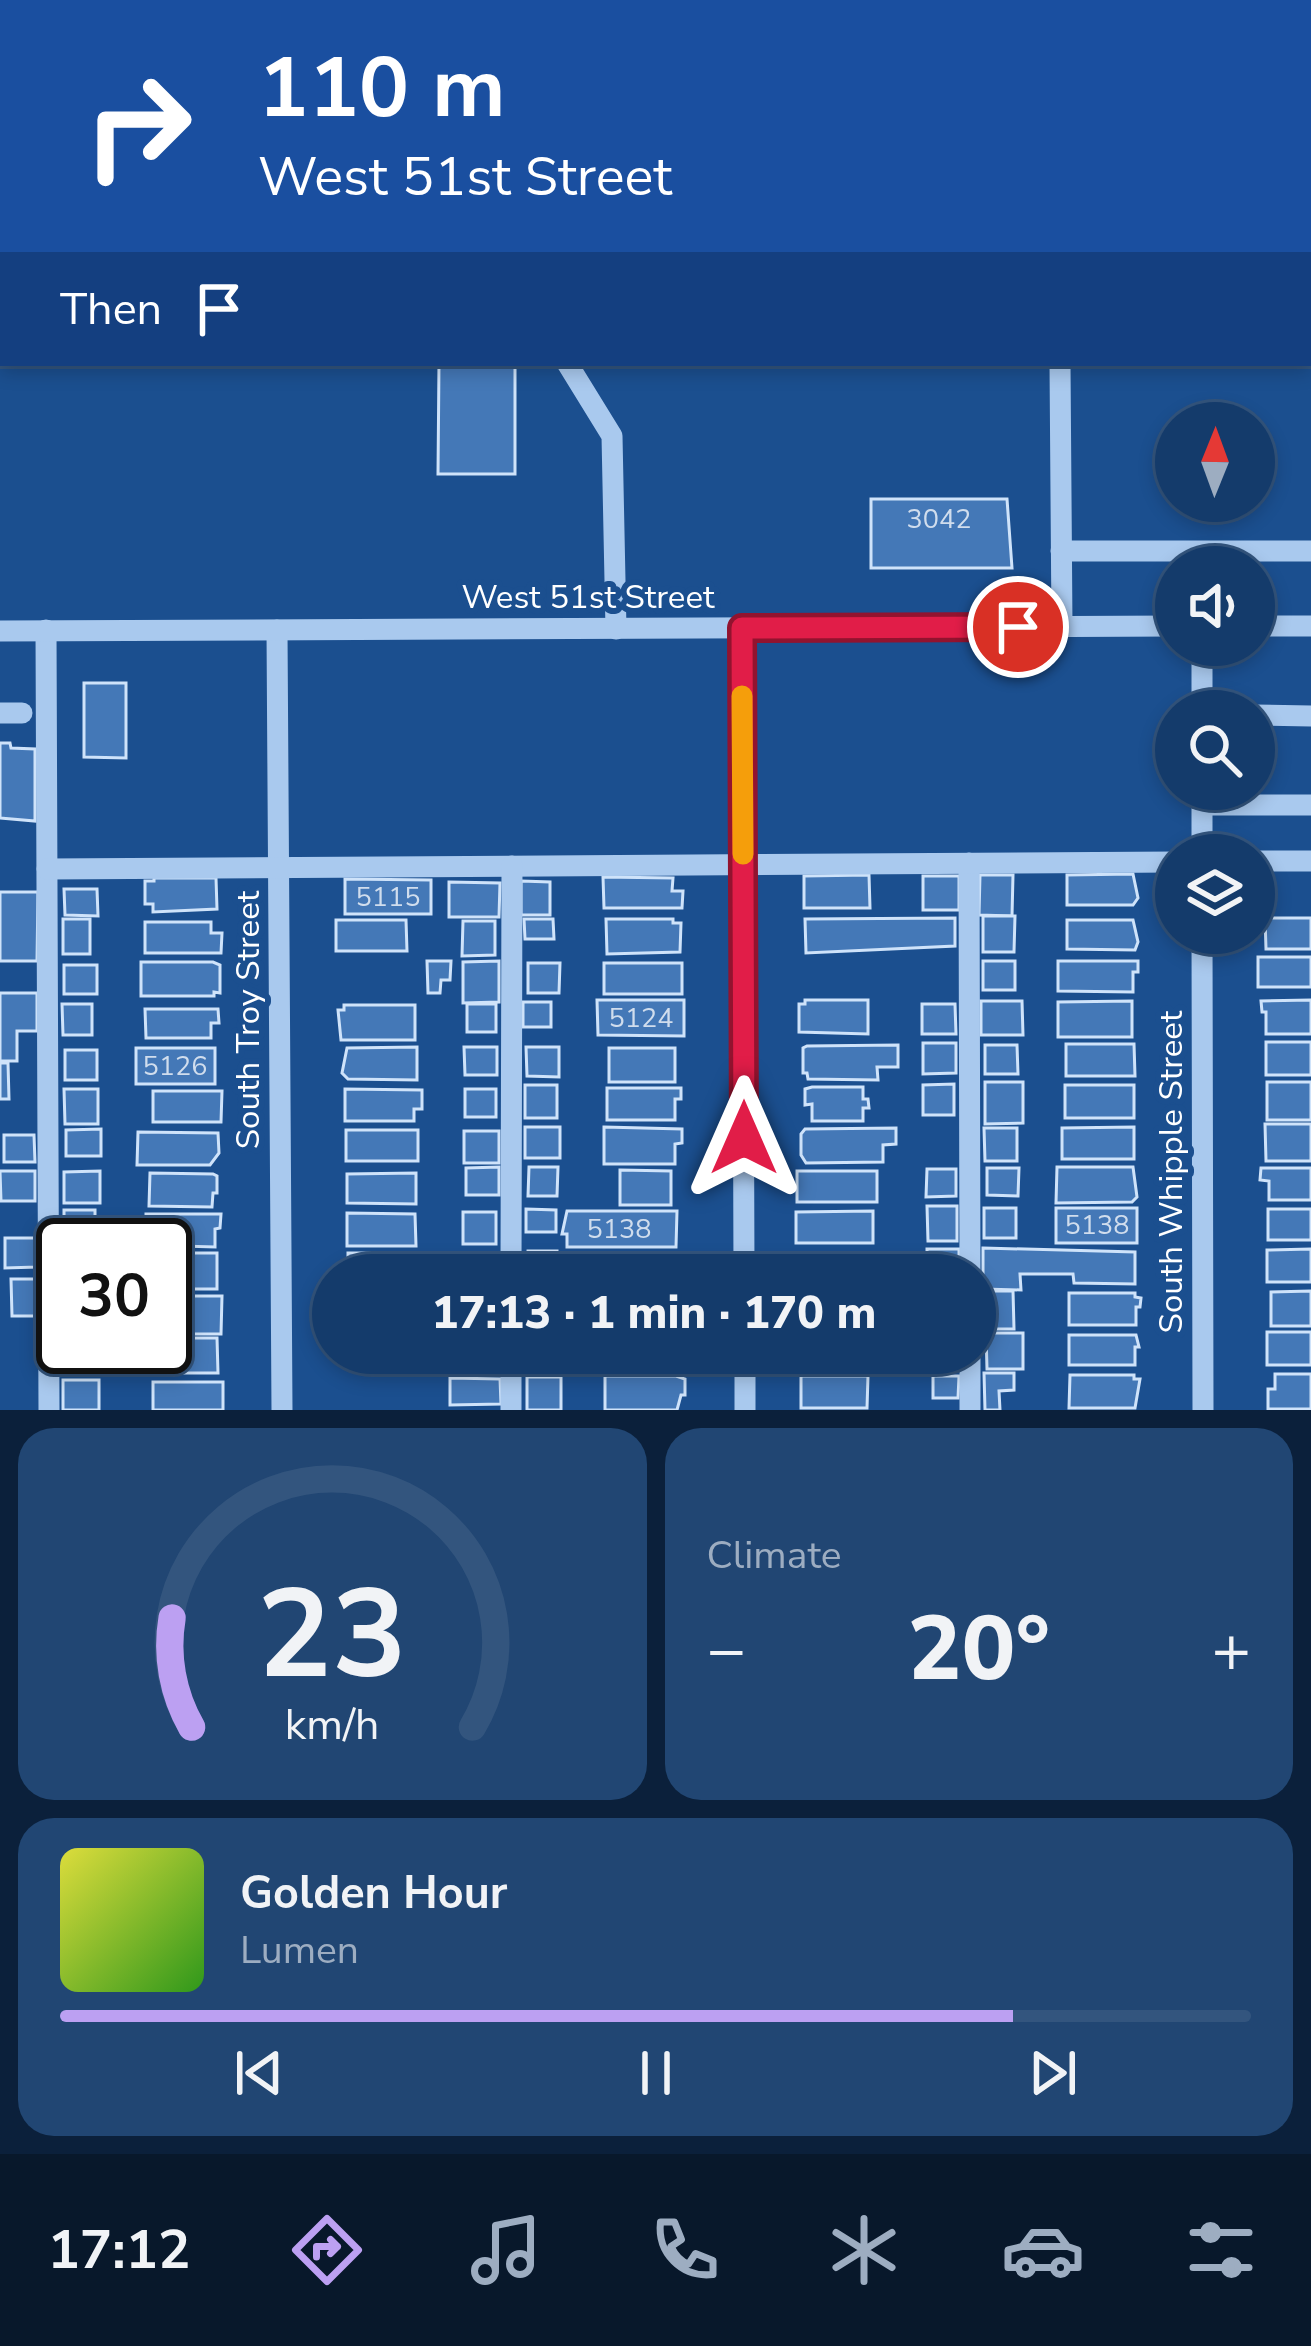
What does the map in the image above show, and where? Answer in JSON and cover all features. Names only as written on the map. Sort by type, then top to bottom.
[{"type":"street","points":[[569,366],[612,436],[616,629]]},
{"type":"street","points":[[1060,366],[1062,627]]},
{"type":"street","points":[[1061,551],[1311,551]]},
{"type":"street","name":"West 51st Street","points":[[0,631],[1155,626]]},
{"type":"street","points":[[1275,626],[1311,626]]},
{"type":"street","points":[[742,628],[745,1254]]},
{"type":"street","points":[[46,630],[49,1410]]},
{"type":"street","name":"South Troy Street","points":[[278,630],[282,1410]]},
{"type":"street","points":[[1275,716],[1311,716]]},
{"type":"street","points":[[1275,802],[1311,805]]},
{"type":"street","points":[[1275,861],[1311,861]]},
{"type":"street","points":[[47,868],[1155,862]]},
{"type":"street","points":[[969,863],[970,1254]]},
{"type":"street","points":[[511,1254],[512,866]]},
{"type":"street","name":"South Whipple Street","points":[[1202,954],[1204,1410]]},
{"type":"street","points":[[511,1374],[511,1410]]},
{"type":"street","points":[[745,1374],[745,1410]]},
{"type":"street","points":[[970,1374],[970,1410]]},
{"type":"building","points":[[439,366],[515,366],[515,474],[438,474]]},
{"type":"building","points":[[871,499],[1007,499],[1012,568],[871,568]]},
{"type":"building","points":[[84,683],[126,683],[126,758],[84,757]]},
{"type":"building","points":[[0,743],[35,749],[35,821],[0,818]]},
{"type":"building","points":[[1133,874],[1138,898],[1133,905],[1067,905],[1067,875]]},
{"type":"building","points":[[869,875],[870,908],[804,908],[804,876]]},
{"type":"building","points":[[980,875],[1013,875],[1012,916],[979,915]]},
{"type":"building","points":[[923,876],[959,876],[959,910],[923,910]]},
{"type":"building","points":[[603,877],[673,878],[672,891],[683,891],[682,908],[604,908]]},
{"type":"building","points":[[216,878],[217,909],[153,912],[153,904],[145,904],[145,881]]},
{"type":"building","points":[[345,879],[431,880],[431,914],[345,914]]},
{"type":"building","points":[[521,881],[550,882],[550,915],[521,915]]},
{"type":"building","points":[[449,882],[500,883],[499,917],[449,917]]},
{"type":"building","points":[[64,889],[97,889],[98,916],[65,915]]},
{"type":"building","points":[[0,892],[38,892],[37,961],[0,961]]},
{"type":"building","points":[[983,916],[1015,916],[1014,952],[983,952]]},
{"type":"building","points":[[955,918],[955,946],[806,953],[805,919]]},
{"type":"building","points":[[1275,918],[1311,918],[1311,949],[1275,949]]},
{"type":"building","points":[[63,919],[90,919],[90,954],[63,954]]},
{"type":"building","points":[[524,919],[553,919],[554,939],[525,939]]},
{"type":"building","points":[[606,919],[673,919],[681,923],[680,952],[607,954]]},
{"type":"building","points":[[336,920],[406,920],[407,951],[336,951]]},
{"type":"building","points":[[1067,920],[1133,920],[1138,942],[1135,950],[1067,949]]},
{"type":"building","points":[[463,921],[495,921],[495,955],[462,956]]},
{"type":"building","points":[[145,922],[211,922],[211,933],[222,933],[221,953],[145,953]]},
{"type":"building","points":[[1258,957],[1311,957],[1311,987],[1258,987]]},
{"type":"building","points":[[427,961],[451,961],[450,980],[441,980],[440,993],[428,993]]},
{"type":"building","points":[[499,961],[499,1002],[463,1003],[463,962]]},
{"type":"building","points":[[983,961],[1015,961],[1015,990],[983,990]]},
{"type":"building","points":[[1058,961],[1138,961],[1133,992],[1058,991]]},
{"type":"building","points":[[141,962],[213,962],[220,965],[220,993],[141,996]]},
{"type":"building","points":[[528,963],[560,963],[559,993],[528,993]]},
{"type":"building","points":[[604,963],[682,963],[682,994],[604,994]]},
{"type":"building","points":[[64,965],[97,965],[97,994],[64,994]]},
{"type":"building","points":[[0,993],[37,993],[37,1031],[17,1031],[17,1061],[0,1061]]},
{"type":"building","points":[[597,1000],[684,1000],[684,1036],[598,1035]]},
{"type":"building","points":[[805,1000],[868,1000],[868,1034],[799,1032],[799,1004]]},
{"type":"building","points":[[1311,1000],[1311,1034],[1266,1034],[1261,1001]]},
{"type":"building","points":[[981,1001],[1022,1001],[1023,1035],[981,1035]]},
{"type":"building","points":[[1132,1001],[1132,1037],[1058,1037],[1058,1002]]},
{"type":"building","points":[[523,1002],[551,1002],[551,1027],[523,1027]]},
{"type":"building","points":[[62,1004],[92,1004],[92,1035],[63,1035]]},
{"type":"building","points":[[467,1004],[496,1004],[496,1032],[467,1032]]},
{"type":"building","points":[[922,1004],[955,1004],[956,1034],[922,1034]]},
{"type":"building","points":[[344,1005],[415,1005],[415,1040],[341,1040],[338,1010],[344,1010]]},
{"type":"building","points":[[145,1009],[218,1009],[219,1023],[211,1023],[211,1038],[146,1038]]},
{"type":"building","points":[[1266,1042],[1311,1042],[1311,1075],[1266,1075]]},
{"type":"building","points":[[923,1043],[956,1043],[956,1073],[923,1074]]},
{"type":"building","points":[[1066,1044],[1134,1044],[1135,1076],[1066,1076]]},
{"type":"building","points":[[898,1045],[898,1067],[877,1067],[878,1080],[808,1079],[803,1073],[803,1048],[807,1046]]},
{"type":"building","points":[[985,1045],[1017,1045],[1018,1074],[985,1074]]},
{"type":"building","points":[[417,1047],[417,1080],[348,1079],[342,1073],[347,1048]]},
{"type":"building","points":[[464,1047],[497,1047],[497,1075],[465,1075]]},
{"type":"building","points":[[526,1047],[559,1047],[559,1077],[527,1076]]},
{"type":"building","points":[[136,1048],[215,1048],[215,1084],[136,1084]]},
{"type":"building","points":[[609,1048],[675,1048],[675,1082],[609,1082]]},
{"type":"building","points":[[65,1050],[97,1050],[97,1080],[65,1080]]},
{"type":"building","points":[[0,1063],[8,1063],[9,1099],[0,1099]]},
{"type":"building","points":[[985,1082],[1023,1082],[1023,1123],[985,1124]]},
{"type":"building","points":[[1267,1082],[1311,1082],[1311,1120],[1267,1120]]},
{"type":"building","points":[[954,1084],[954,1115],[923,1115],[923,1085]]},
{"type":"building","points":[[525,1085],[557,1085],[557,1118],[525,1118]]},
{"type":"building","points":[[1065,1085],[1134,1085],[1134,1118],[1065,1118]]},
{"type":"building","points":[[863,1087],[869,1108],[863,1108],[863,1121],[812,1121],[812,1104],[805,1105],[805,1089]]},
{"type":"building","points":[[607,1088],[681,1088],[681,1099],[675,1099],[675,1120],[607,1120]]},
{"type":"building","points":[[64,1089],[98,1089],[98,1124],[65,1124]]},
{"type":"building","points":[[345,1089],[422,1090],[422,1109],[414,1109],[414,1121],[345,1121]]},
{"type":"building","points":[[465,1089],[496,1089],[496,1117],[465,1117]]},
{"type":"building","points":[[153,1091],[222,1091],[221,1122],[153,1122]]},
{"type":"building","points":[[1265,1124],[1311,1124],[1311,1161],[1266,1161]]},
{"type":"building","points":[[525,1127],[560,1127],[560,1158],[525,1158]]},
{"type":"building","points":[[604,1127],[682,1129],[682,1143],[675,1144],[675,1164],[604,1164]]},
{"type":"building","points":[[1134,1127],[1134,1159],[1062,1159],[1062,1128]]},
{"type":"building","points":[[896,1128],[896,1144],[883,1145],[883,1162],[806,1163],[801,1155],[805,1129]]},
{"type":"building","points":[[984,1128],[1017,1128],[1017,1161],[985,1161]]},
{"type":"building","points":[[101,1129],[101,1156],[66,1156],[66,1130]]},
{"type":"building","points":[[346,1130],[418,1130],[418,1161],[346,1161]]},
{"type":"building","points":[[464,1131],[499,1131],[499,1163],[464,1163]]},
{"type":"building","points":[[138,1132],[218,1133],[219,1153],[210,1165],[137,1165]]},
{"type":"building","points":[[4,1135],[34,1135],[35,1162],[4,1162]]},
{"type":"building","points":[[499,1167],[499,1195],[466,1195],[466,1168]]},
{"type":"building","points":[[529,1167],[558,1167],[557,1196],[528,1196]]},
{"type":"building","points":[[1057,1167],[1133,1167],[1137,1197],[1132,1202],[1056,1203]]},
{"type":"building","points":[[987,1168],[1019,1168],[1018,1196],[987,1195]]},
{"type":"building","points":[[1261,1168],[1311,1168],[1311,1200],[1269,1200],[1269,1181],[1260,1180]]},
{"type":"building","points":[[927,1169],[956,1169],[956,1196],[926,1197]]},
{"type":"building","points":[[620,1170],[671,1171],[671,1205],[620,1205]]},
{"type":"building","points":[[0,1171],[35,1171],[35,1201],[1,1201]]},
{"type":"building","points":[[100,1171],[100,1203],[64,1203],[64,1172]]},
{"type":"building","points":[[797,1171],[877,1171],[877,1202],[797,1202]]},
{"type":"building","points":[[150,1173],[217,1176],[212,1207],[149,1206]]},
{"type":"building","points":[[416,1173],[416,1204],[347,1203],[347,1174]]},
{"type":"building","points":[[927,1206],[957,1206],[957,1241],[928,1241]]},
{"type":"building","points":[[984,1208],[1016,1208],[1016,1238],[984,1238]]},
{"type":"building","points":[[1056,1208],[1137,1208],[1137,1243],[1056,1243]]},
{"type":"building","points":[[526,1209],[556,1210],[556,1232],[526,1232]]},
{"type":"building","points":[[1268,1209],[1311,1209],[1311,1240],[1268,1240]]},
{"type":"building","points":[[64,1210],[95,1210],[95,1218],[64,1218]]},
{"type":"building","points":[[567,1211],[677,1211],[676,1247],[567,1247],[567,1234],[562,1234]]},
{"type":"building","points":[[873,1211],[873,1243],[796,1243],[796,1212]]},
{"type":"building","points":[[463,1212],[496,1212],[496,1244],[463,1244]]},
{"type":"building","points":[[347,1213],[415,1214],[416,1246],[347,1246]]},
{"type":"building","points":[[146,1214],[221,1214],[215,1247],[192,1246],[192,1218],[146,1218]]},
{"type":"building","points":[[5,1238],[36,1238],[36,1267],[5,1268]]},
{"type":"building","points":[[983,1248],[1135,1252],[1135,1284],[1074,1283],[1073,1274],[1020,1274],[1021,1290],[996,1289],[996,1254],[983,1254]]},
{"type":"building","points":[[927,1249],[959,1249],[959,1254],[927,1254]]},
{"type":"building","points":[[1311,1249],[1311,1282],[1267,1282],[1267,1250]]},
{"type":"building","points":[[192,1253],[217,1253],[217,1289],[192,1289]]},
{"type":"building","points":[[11,1279],[36,1279],[36,1316],[12,1316]]},
{"type":"building","points":[[996,1291],[1013,1291],[1014,1329],[996,1329]]},
{"type":"building","points":[[1311,1291],[1311,1326],[1271,1326],[1271,1292]]},
{"type":"building","points":[[1069,1293],[1135,1293],[1141,1298],[1136,1325],[1069,1325]]},
{"type":"building","points":[[192,1296],[222,1296],[221,1334],[192,1334]]},
{"type":"building","points":[[1267,1332],[1311,1332],[1311,1365],[1267,1365]]},
{"type":"building","points":[[996,1333],[1023,1333],[1023,1369],[996,1369]]},
{"type":"building","points":[[1069,1335],[1136,1335],[1135,1365],[1069,1365]]},
{"type":"building","points":[[192,1338],[217,1338],[218,1373],[192,1373]]},
{"type":"building","points":[[1014,1373],[1014,1390],[999,1391],[1000,1410],[985,1410],[984,1374]]},
{"type":"building","points":[[1275,1374],[1311,1374],[1311,1409],[1268,1409],[1268,1389],[1275,1389]]},
{"type":"building","points":[[1070,1375],[1134,1375],[1140,1379],[1135,1408],[1069,1408]]},
{"type":"building","points":[[605,1376],[676,1376],[685,1379],[685,1395],[677,1410],[605,1410]]},
{"type":"building","points":[[801,1376],[868,1376],[867,1408],[801,1408]]},
{"type":"building","points":[[933,1376],[959,1376],[958,1398],[933,1398]]},
{"type":"building","points":[[527,1377],[561,1377],[561,1410],[527,1410]]},
{"type":"building","points":[[450,1378],[500,1379],[501,1404],[450,1405]]},
{"type":"building","points":[[63,1380],[99,1380],[99,1410],[63,1410]]},
{"type":"building","points":[[153,1382],[223,1382],[223,1410],[153,1410]]},
{"type":"slow traffic","points":[[742,696],[743,854]]},
{"type":"route","points":[[744,1138],[742,628],[1018,627]]}]
